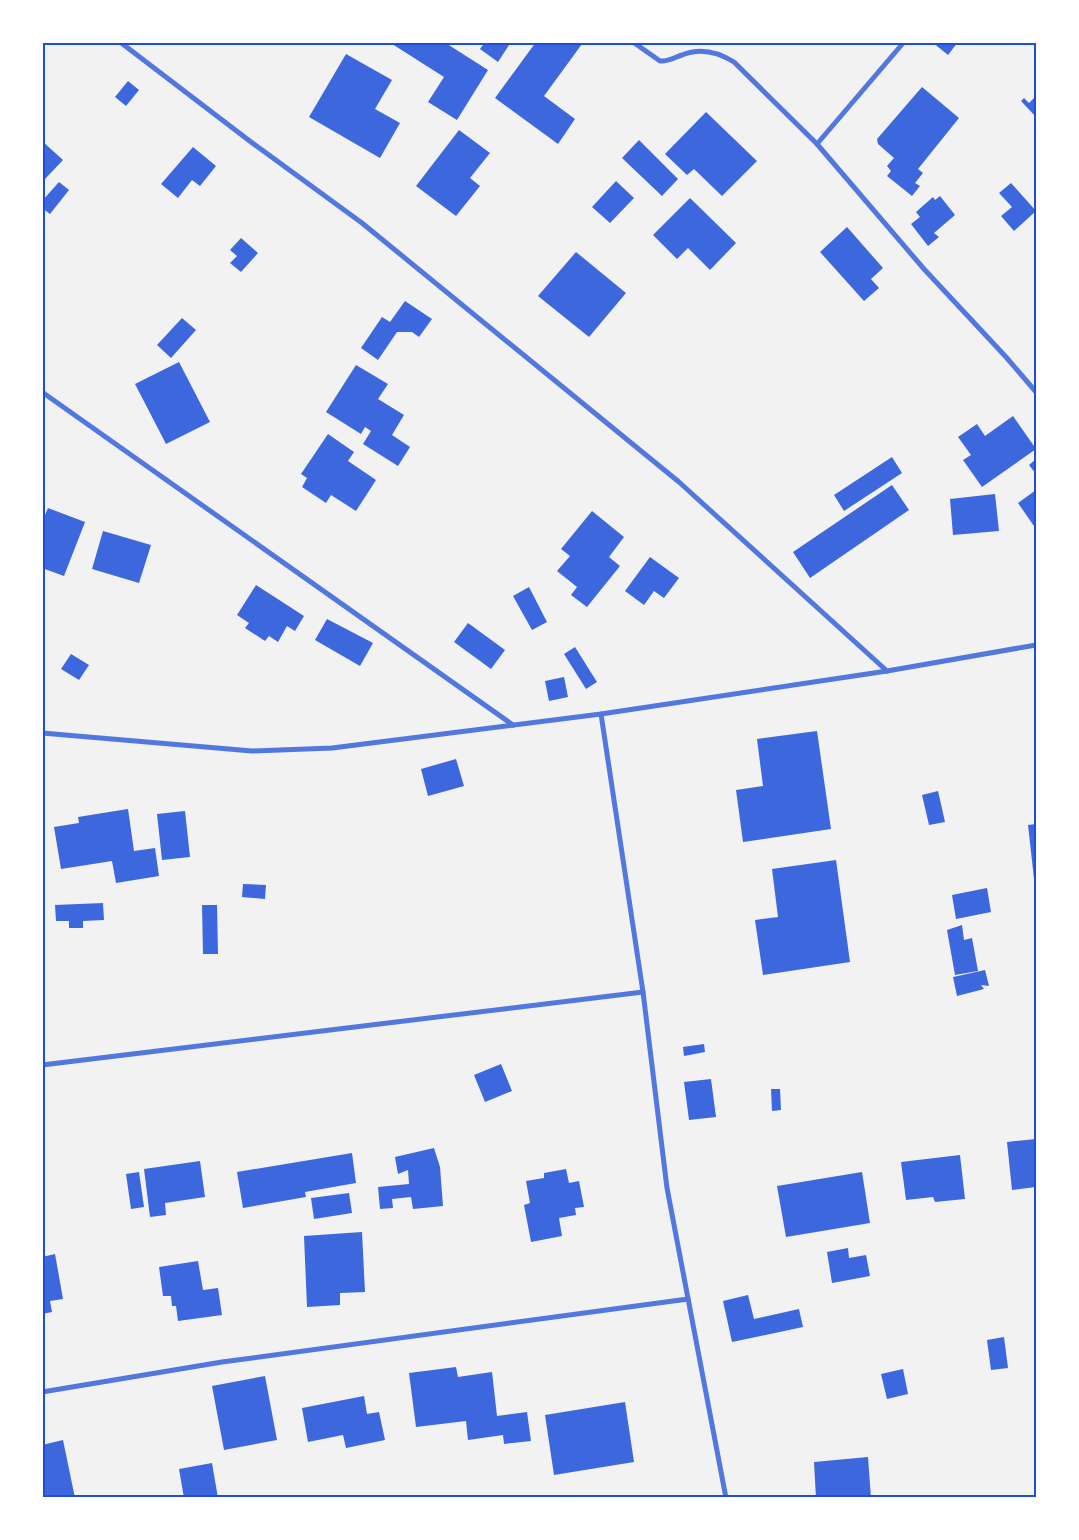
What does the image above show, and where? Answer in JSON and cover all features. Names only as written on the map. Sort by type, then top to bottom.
[{"type":"street","points":[[120,42],[251,142],[362,223],[679,482],[887,671]]},
{"type":"street","points":[[633,42],[660,62],[699,51],[708,51],[734,62],[817,144],[924,269],[1036,392]]},
{"type":"street","points":[[817,144],[904,42]]},
{"type":"street","points":[[42,392],[513,725]]},
{"type":"street","points":[[42,733],[262,751],[332,748],[601,714],[887,671],[1036,645]]},
{"type":"street","points":[[601,714],[643,992],[667,1188],[726,1498]]},
{"type":"street","points":[[42,1065],[643,992]]},
{"type":"street","points":[[42,1392],[222,1362],[688,1299]]},
{"type":"building","points":[[389,42],[444,42],[488,70],[457,120],[428,102],[444,77]]},
{"type":"building","points":[[485,42],[511,42],[498,62],[480,49]]},
{"type":"building","points":[[536,42],[579,42],[582,44],[544,96],[575,119],[558,144],[495,98]]},
{"type":"building","points":[[932,42],[958,42],[948,55]]},
{"type":"building","points":[[346,54],[392,80],[375,109],[400,123],[380,158],[309,117]]},
{"type":"building","points":[[128,81],[139,90],[126,106],[115,97]]},
{"type":"building","points":[[922,87],[959,118],[918,169],[923,173],[915,183],[920,186],[912,196],[887,176],[891,171],[887,166],[894,158],[878,144],[877,139]]},
{"type":"building","points":[[1036,96],[1036,117],[1021,101],[1024,98],[1029,103]]},
{"type":"building","points":[[706,112],[757,161],[722,196],[694,169],[687,175],[665,154]]},
{"type":"building","points":[[459,130],[490,153],[470,178],[480,186],[456,216],[416,186]]},
{"type":"building","points":[[639,140],[678,179],[662,196],[622,158]]},
{"type":"building","points":[[42,141],[63,160],[45,179],[42,177]]},
{"type":"building","points":[[193,147],[216,166],[200,186],[192,180],[178,198],[161,184]]},
{"type":"building","points":[[616,181],[634,198],[610,223],[592,207]]},
{"type":"building","points":[[59,182],[69,190],[50,214],[42,208],[42,201]]},
{"type":"building","points":[[1011,183],[1036,211],[1014,231],[1001,216],[1012,207],[999,193]]},
{"type":"building","points":[[940,196],[955,215],[934,233],[939,237],[928,246],[911,224],[920,217],[916,212],[933,197],[935,200]]},
{"type":"building","points":[[690,198],[736,243],[710,270],[688,248],[677,259],[653,235]]},
{"type":"building","points":[[847,227],[883,268],[871,279],[879,288],[864,301],[820,252]]},
{"type":"building","points":[[241,238],[258,253],[241,272],[230,263],[237,256],[230,250]]},
{"type":"building","points":[[576,252],[626,293],[589,337],[538,296]]},
{"type":"building","points":[[405,301],[432,319],[419,337],[412,332],[397,332],[378,360],[361,348],[382,317],[390,322]]},
{"type":"building","points":[[182,318],[196,330],[171,358],[157,345]]},
{"type":"building","points":[[179,362],[210,422],[166,444],[135,384]]},
{"type":"building","points":[[356,365],[388,384],[378,399],[404,415],[392,435],[410,447],[398,466],[363,444],[371,431],[365,427],[361,434],[326,412]]},
{"type":"building","points":[[1013,416],[1036,449],[982,487],[963,460],[971,455],[958,437],[977,424],[985,436]]},
{"type":"building","points":[[328,434],[354,452],[348,461],[376,480],[356,511],[331,495],[326,503],[302,487],[307,478],[301,474]]},
{"type":"building","points":[[892,457],[902,473],[844,511],[834,495]]},
{"type":"building","points":[[1036,459],[1036,474],[1029,465]]},
{"type":"building","points":[[892,485],[909,510],[810,578],[793,552]]},
{"type":"building","points":[[1036,490],[1036,529],[1018,503]]},
{"type":"building","points":[[995,494],[999,531],[953,535],[950,499]]},
{"type":"building","points":[[48,508],[85,522],[64,576],[42,568],[42,522]]},
{"type":"building","points":[[592,511],[624,537],[609,557],[620,566],[587,607],[571,595],[577,587],[557,571],[570,556],[561,549]]},
{"type":"building","points":[[103,531],[151,545],[139,583],[92,569]]},
{"type":"building","points":[[650,557],[679,578],[664,598],[654,591],[644,605],[625,591]]},
{"type":"building","points":[[256,585],[304,616],[295,631],[287,626],[278,642],[269,636],[265,641],[245,628],[249,623],[237,615]]},
{"type":"building","points":[[529,587],[547,622],[532,630],[513,596]]},
{"type":"building","points":[[327,619],[373,643],[360,666],[315,640]]},
{"type":"building","points":[[468,623],[505,650],[491,669],[454,642]]},
{"type":"building","points":[[575,647],[597,682],[586,689],[564,654]]},
{"type":"building","points":[[71,654],[89,665],[79,680],[61,669]]},
{"type":"building","points":[[564,677],[568,697],[549,701],[545,681]]},
{"type":"building","points":[[817,731],[831,829],[743,842],[736,790],[763,786],[757,739]]},
{"type":"building","points":[[456,759],[464,786],[428,796],[421,769]]},
{"type":"building","points":[[938,791],[945,822],[929,825],[922,795]]},
{"type":"building","points":[[128,809],[134,851],[155,848],[159,876],[116,883],[112,861],[61,869],[54,827],[79,823],[78,817]]},
{"type":"building","points":[[185,811],[190,857],[162,860],[157,814]]},
{"type":"building","points":[[1036,824],[1036,888],[1035,888],[1028,825]]},
{"type":"building","points":[[836,860],[850,962],[763,975],[755,920],[778,917],[772,869]]},
{"type":"building","points":[[243,884],[266,885],[265,899],[242,897]]},
{"type":"building","points":[[987,888],[991,912],[956,919],[952,895]]},
{"type":"building","points":[[103,903],[104,920],[83,921],[83,928],[69,928],[69,921],[56,921],[55,905]]},
{"type":"building","points":[[202,905],[217,905],[218,954],[203,954]]},
{"type":"building","points":[[962,925],[964,940],[972,938],[978,971],[955,975],[947,930]]},
{"type":"building","points":[[985,970],[989,986],[981,985],[984,989],[957,996],[953,977]]},
{"type":"building","points":[[704,1044],[705,1052],[684,1056],[683,1047]]},
{"type":"building","points":[[501,1064],[512,1091],[485,1102],[474,1075]]},
{"type":"building","points":[[711,1079],[716,1117],[689,1120],[684,1082]]},
{"type":"building","points":[[771,1089],[780,1089],[781,1110],[772,1111]]},
{"type":"building","points":[[1036,1139],[1036,1187],[1012,1190],[1007,1142]]},
{"type":"building","points":[[434,1148],[440,1167],[443,1206],[413,1209],[411,1197],[392,1199],[393,1208],[380,1209],[378,1187],[409,1184],[408,1170],[398,1174],[395,1157]]},
{"type":"building","points":[[352,1153],[356,1183],[305,1192],[306,1197],[243,1208],[237,1172]]},
{"type":"building","points":[[960,1155],[965,1199],[935,1202],[933,1197],[906,1200],[901,1162]]},
{"type":"building","points":[[200,1161],[205,1197],[165,1203],[166,1215],[150,1217],[144,1169]]},
{"type":"building","points":[[566,1169],[569,1183],[579,1181],[584,1207],[575,1208],[576,1215],[559,1218],[562,1236],[531,1242],[524,1205],[530,1203],[526,1181],[544,1178],[544,1173]]},
{"type":"building","points":[[139,1172],[144,1207],[131,1209],[126,1174]]},
{"type":"building","points":[[862,1172],[870,1223],[786,1237],[777,1186]]},
{"type":"building","points":[[349,1193],[352,1213],[314,1219],[311,1198]]},
{"type":"building","points":[[362,1232],[365,1292],[340,1293],[340,1305],[307,1307],[304,1236]]},
{"type":"building","points":[[848,1248],[849,1258],[866,1255],[870,1276],[832,1283],[827,1252]]},
{"type":"building","points":[[55,1254],[63,1299],[50,1301],[52,1312],[42,1314],[42,1257]]},
{"type":"building","points":[[198,1261],[203,1290],[218,1288],[222,1315],[178,1321],[176,1306],[172,1306],[171,1296],[163,1296],[159,1267]]},
{"type":"building","points":[[748,1295],[754,1319],[799,1309],[803,1327],[732,1342],[723,1301]]},
{"type":"building","points":[[1004,1337],[1008,1368],[991,1370],[987,1340]]},
{"type":"building","points":[[456,1367],[458,1377],[492,1372],[497,1416],[527,1412],[531,1441],[504,1444],[503,1435],[468,1440],[466,1421],[416,1427],[409,1373]]},
{"type":"building","points":[[903,1369],[908,1394],[887,1399],[881,1374]]},
{"type":"building","points":[[265,1376],[277,1440],[224,1450],[212,1386]]},
{"type":"building","points":[[364,1396],[367,1414],[379,1412],[385,1440],[346,1448],[343,1435],[308,1442],[302,1408]]},
{"type":"building","points":[[625,1402],[634,1462],[554,1475],[545,1415]]},
{"type":"building","points":[[63,1440],[75,1498],[42,1498],[42,1445]]},
{"type":"building","points":[[868,1457],[871,1498],[816,1498],[814,1462]]},
{"type":"building","points":[[212,1463],[218,1498],[184,1498],[179,1469]]}]
